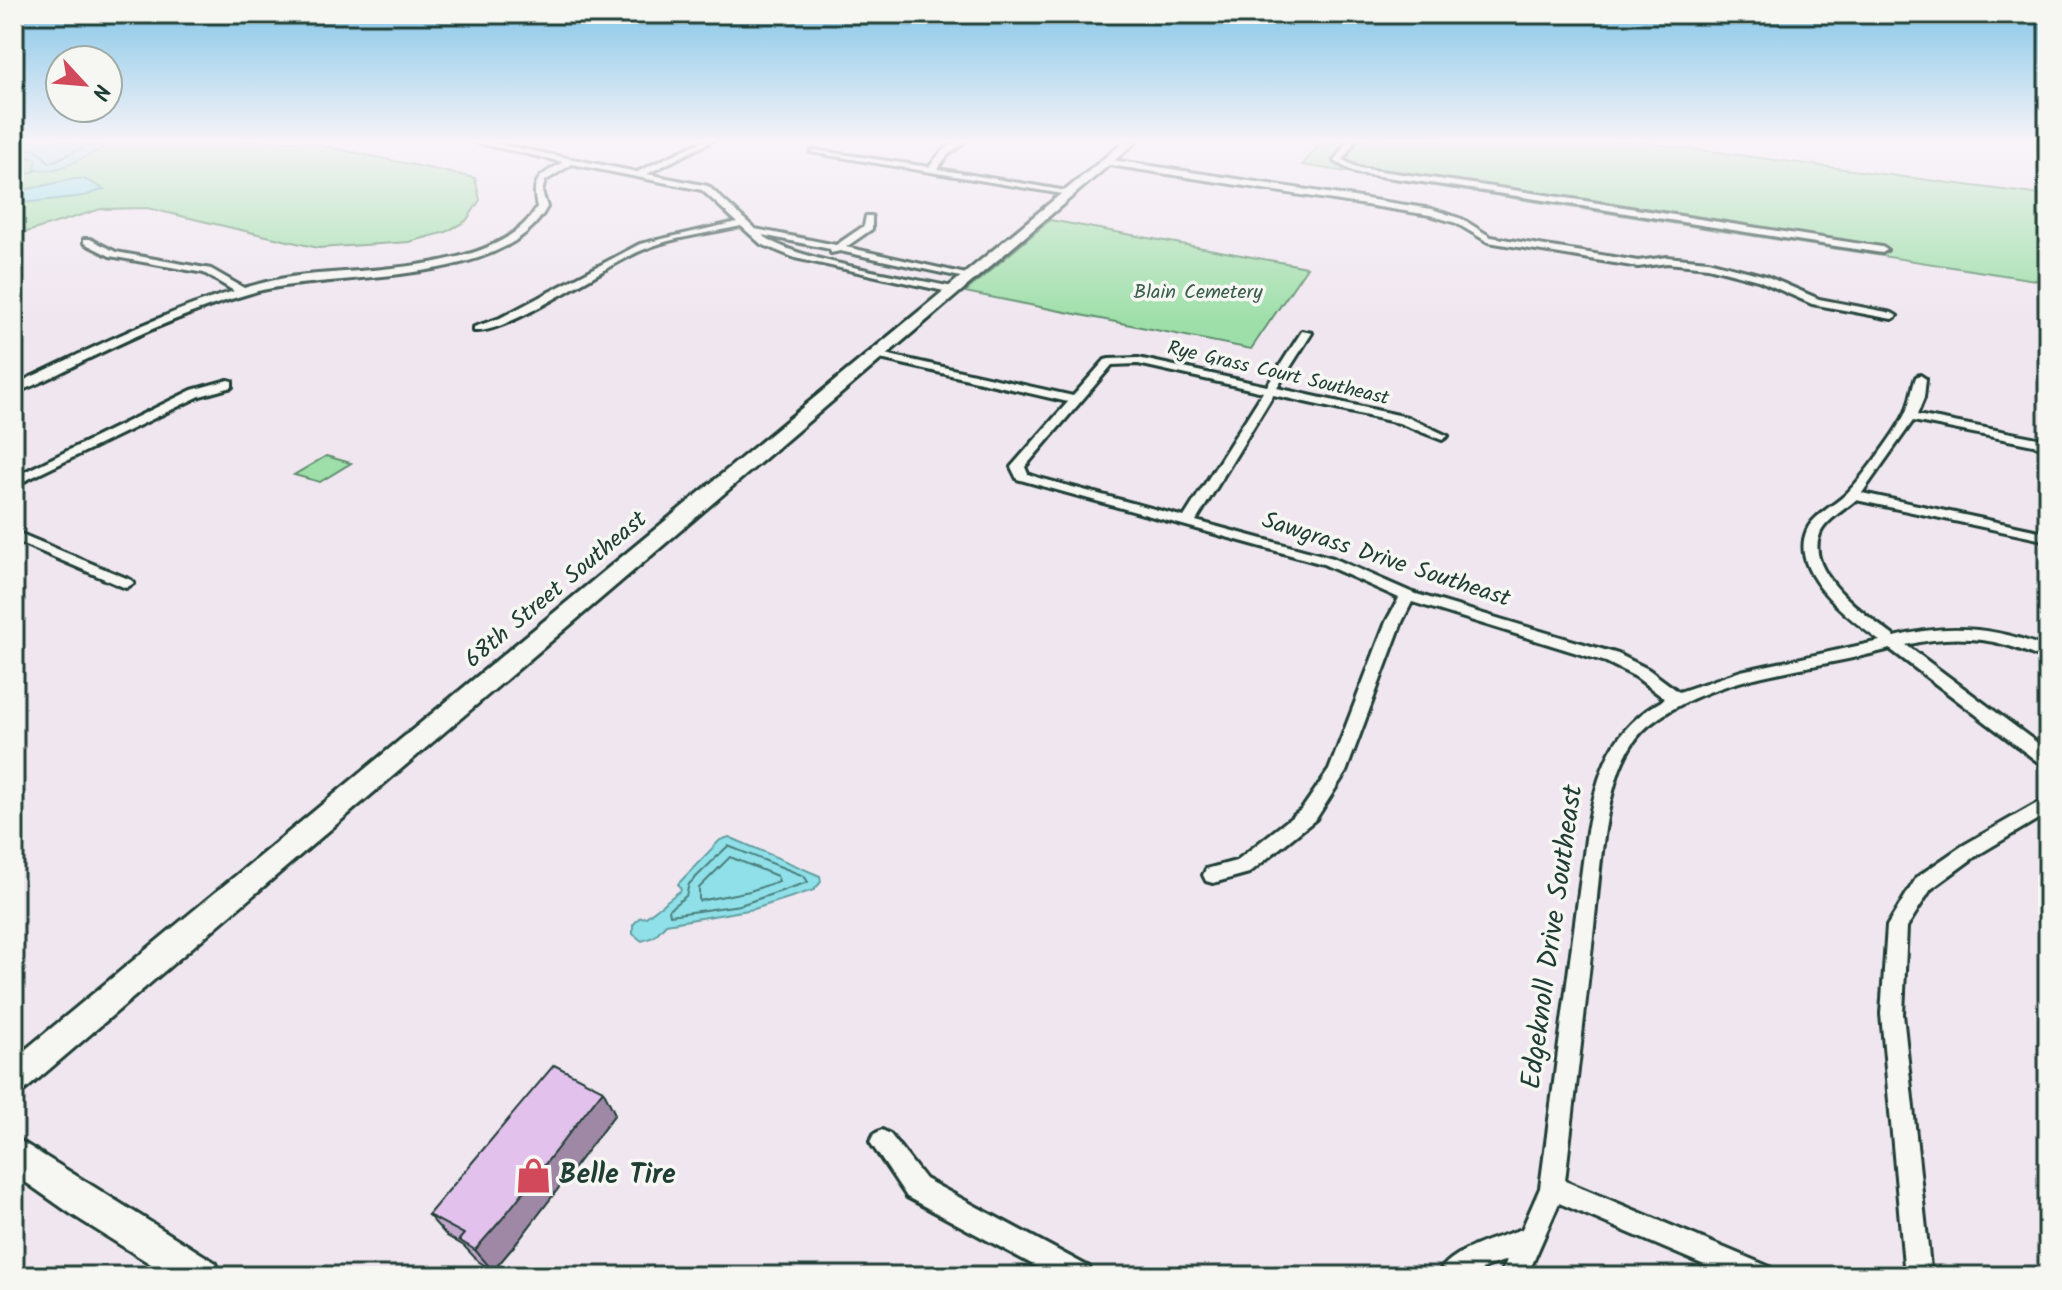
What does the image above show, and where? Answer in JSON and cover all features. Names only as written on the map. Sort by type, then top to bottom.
[{"type":"main road","name":"68th Street Southeast","points":[[14,1079],[1058,201]]},
{"type":"main road","points":[[14,1154],[83,1202],[203,1276]]},
{"type":"street","points":[[14,389],[116,339],[242,291],[313,277],[370,275],[422,268],[495,246],[529,225],[542,207],[540,201]]},
{"type":"street","points":[[720,201],[776,248],[820,261],[962,283]]},
{"type":"street","points":[[1362,201],[1432,212],[1459,221],[1488,239],[1530,247],[1638,264],[1667,260],[1708,264],[1762,278],[1816,302],[1892,316]]},
{"type":"street","points":[[1565,201],[1882,250]]},
{"type":"street","points":[[820,261],[869,227],[869,218]]},
{"type":"street","points":[[478,329],[504,320],[643,246],[748,226],[962,283]]},
{"type":"street","points":[[87,241],[113,254],[207,271],[242,291]]},
{"type":"street","points":[[1187,523],[1306,333]]},
{"type":"street","points":[[876,355],[1077,400]]},
{"type":"street","name":"Rye Grass Court Southeast","points":[[1077,400],[1109,362],[1138,361],[1403,420],[1442,436]]},
{"type":"street","points":[[1920,379],[1918,398],[1910,417],[1853,495],[1814,529],[1809,550],[1817,573],[1831,592],[2048,760]]},
{"type":"street","points":[[14,482],[196,393],[228,384]]},
{"type":"street","name":"Sawgrass Drive Southeast","points":[[1077,400],[1018,467],[1022,476],[1328,561],[1408,596],[1612,658],[1642,673],[1678,700]]},
{"type":"street","points":[[1910,417],[2048,444]]},
{"type":"street","points":[[1853,495],[2048,537]]},
{"type":"street","points":[[14,535],[126,583]]},
{"type":"street","points":[[1213,875],[1242,867],[1309,814],[1337,772],[1394,622],[1408,596]]},
{"type":"street","name":"Edgeknoll Drive Southeast","points":[[1513,1276],[1552,1188],[1596,831],[1607,776],[1622,744],[1645,719],[1678,700],[1799,662],[1843,656],[1891,641],[1938,633],[1995,636],[2048,655]]},
{"type":"street","points":[[1918,1276],[1892,1014],[1897,926],[1924,883],[1969,851],[2048,804]]},
{"type":"street","points":[[882,1142],[916,1188],[1080,1276]]},
{"type":"street","points":[[1552,1188],[1761,1276]]},
{"type":"street","points":[[1450,1276],[1479,1257],[1531,1239]]},
{"type":"green space","points":[[14,201],[479,201],[466,221],[446,232],[409,242],[318,248],[147,208],[101,209],[14,236]]},
{"type":"green space","points":[[1533,201],[2048,201],[2048,282]]},
{"type":"green space","name":"Blain Cemetery","points":[[1050,220],[1307,267],[1251,349],[965,292]]},
{"type":"green space","points":[[326,456],[351,463],[320,482],[294,475]]},
{"type":"water","points":[[729,837],[820,876],[821,882],[814,890],[754,909],[666,924],[654,937],[642,941],[633,934],[633,925],[639,918],[646,917],[681,890],[678,884],[720,840]]},
{"type":"building","points":[[554,1065],[603,1090],[475,1250],[459,1240],[464,1234],[428,1215]]},
{"type":"place","name":"Belle Tire","points":[[533,1175]]}]
